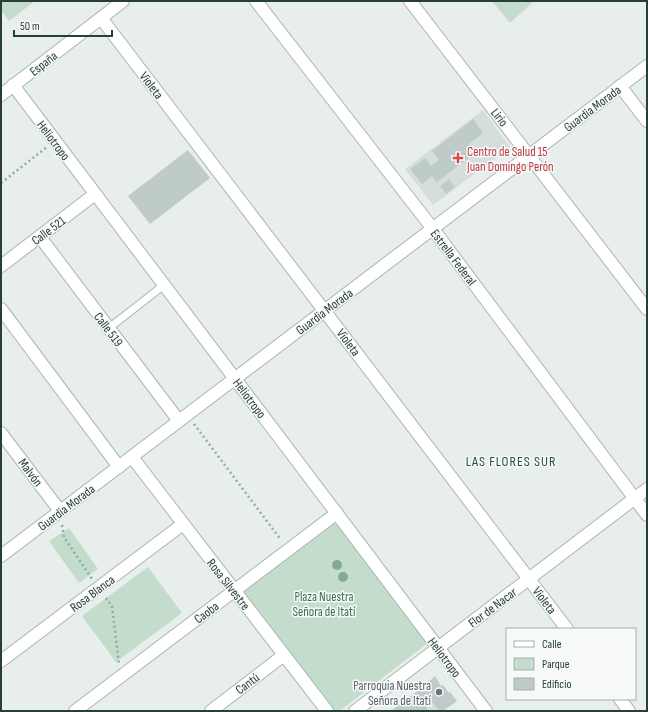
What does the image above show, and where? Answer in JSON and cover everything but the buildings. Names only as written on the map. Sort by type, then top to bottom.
[{"type":"street","name":"España","points":[[1,95],[123,1]]},
{"type":"street","name":"Estrella Federal","points":[[256,1],[432,229],[647,516]]},
{"type":"street","name":"Lirio","points":[[410,1],[647,309]]},
{"type":"street","name":"Violeta","points":[[101,18],[565,628]]},
{"type":"street","name":"Guardia Morada","points":[[1,556],[647,66]]},
{"type":"street","name":"Heliotropo","points":[[14,85],[486,711]]},
{"type":"street","points":[[620,86],[647,121]]},
{"type":"street","name":"Calle 521","points":[[1,266],[96,194]]},
{"type":"street","name":"Calle 519","points":[[40,237],[109,328],[183,418]]},
{"type":"street","points":[[1,309],[119,467]]},
{"type":"street","name":"Malvón","points":[[1,434],[60,511]]},
{"type":"street","name":"Rosa Silvestre","points":[[132,457],[327,711]]},
{"type":"street","name":"Flor de Nacar","points":[[356,711],[647,489]]},
{"type":"street","name":"Caoba","points":[[75,711],[337,513]]},
{"type":"street","name":"Rosa Blanca","points":[[1,661],[183,524]]},
{"type":"street","name":"Cantú","points":[[211,711],[284,655]]},
{"type":"street","points":[[621,700],[629,711]]},
{"type":"lane","points":[[109,328],[164,285]]},
{"type":"path","points":[[1,182],[55,141]]},
{"type":"path","points":[[183,418],[288,550]]},
{"type":"shaded area","name":"Centro de Salud 15 Juan Domingo Perón","points":[[483,110],[510,147],[433,205],[405,169]]},
{"type":"shaded area","points":[[422,688],[439,711],[391,711]]},
{"type":"green space","points":[[1,1],[35,1],[9,21],[1,10]]},
{"type":"green space","points":[[492,1],[534,1],[510,23]]},
{"type":"green space","name":"Plaza Nuestra Señora de Itatí","points":[[331,523],[335,523],[338,526],[426,643],[342,709],[337,711],[332,709],[244,592]]},
{"type":"green space","points":[[69,528],[98,569],[79,583],[49,541]]},
{"type":"green space","points":[[148,567],[182,613],[116,662],[82,616]]},
{"type":"place","name":"Centro de Salud 15 Juan Domingo Perón","points":[[458,158]]},
{"type":"place","name":"Parroquia Nuestra Señora de Itatí","points":[[439,692]]},
{"type":"district","name":"LAS FLORES SUR","points":[[511,461]]}]
